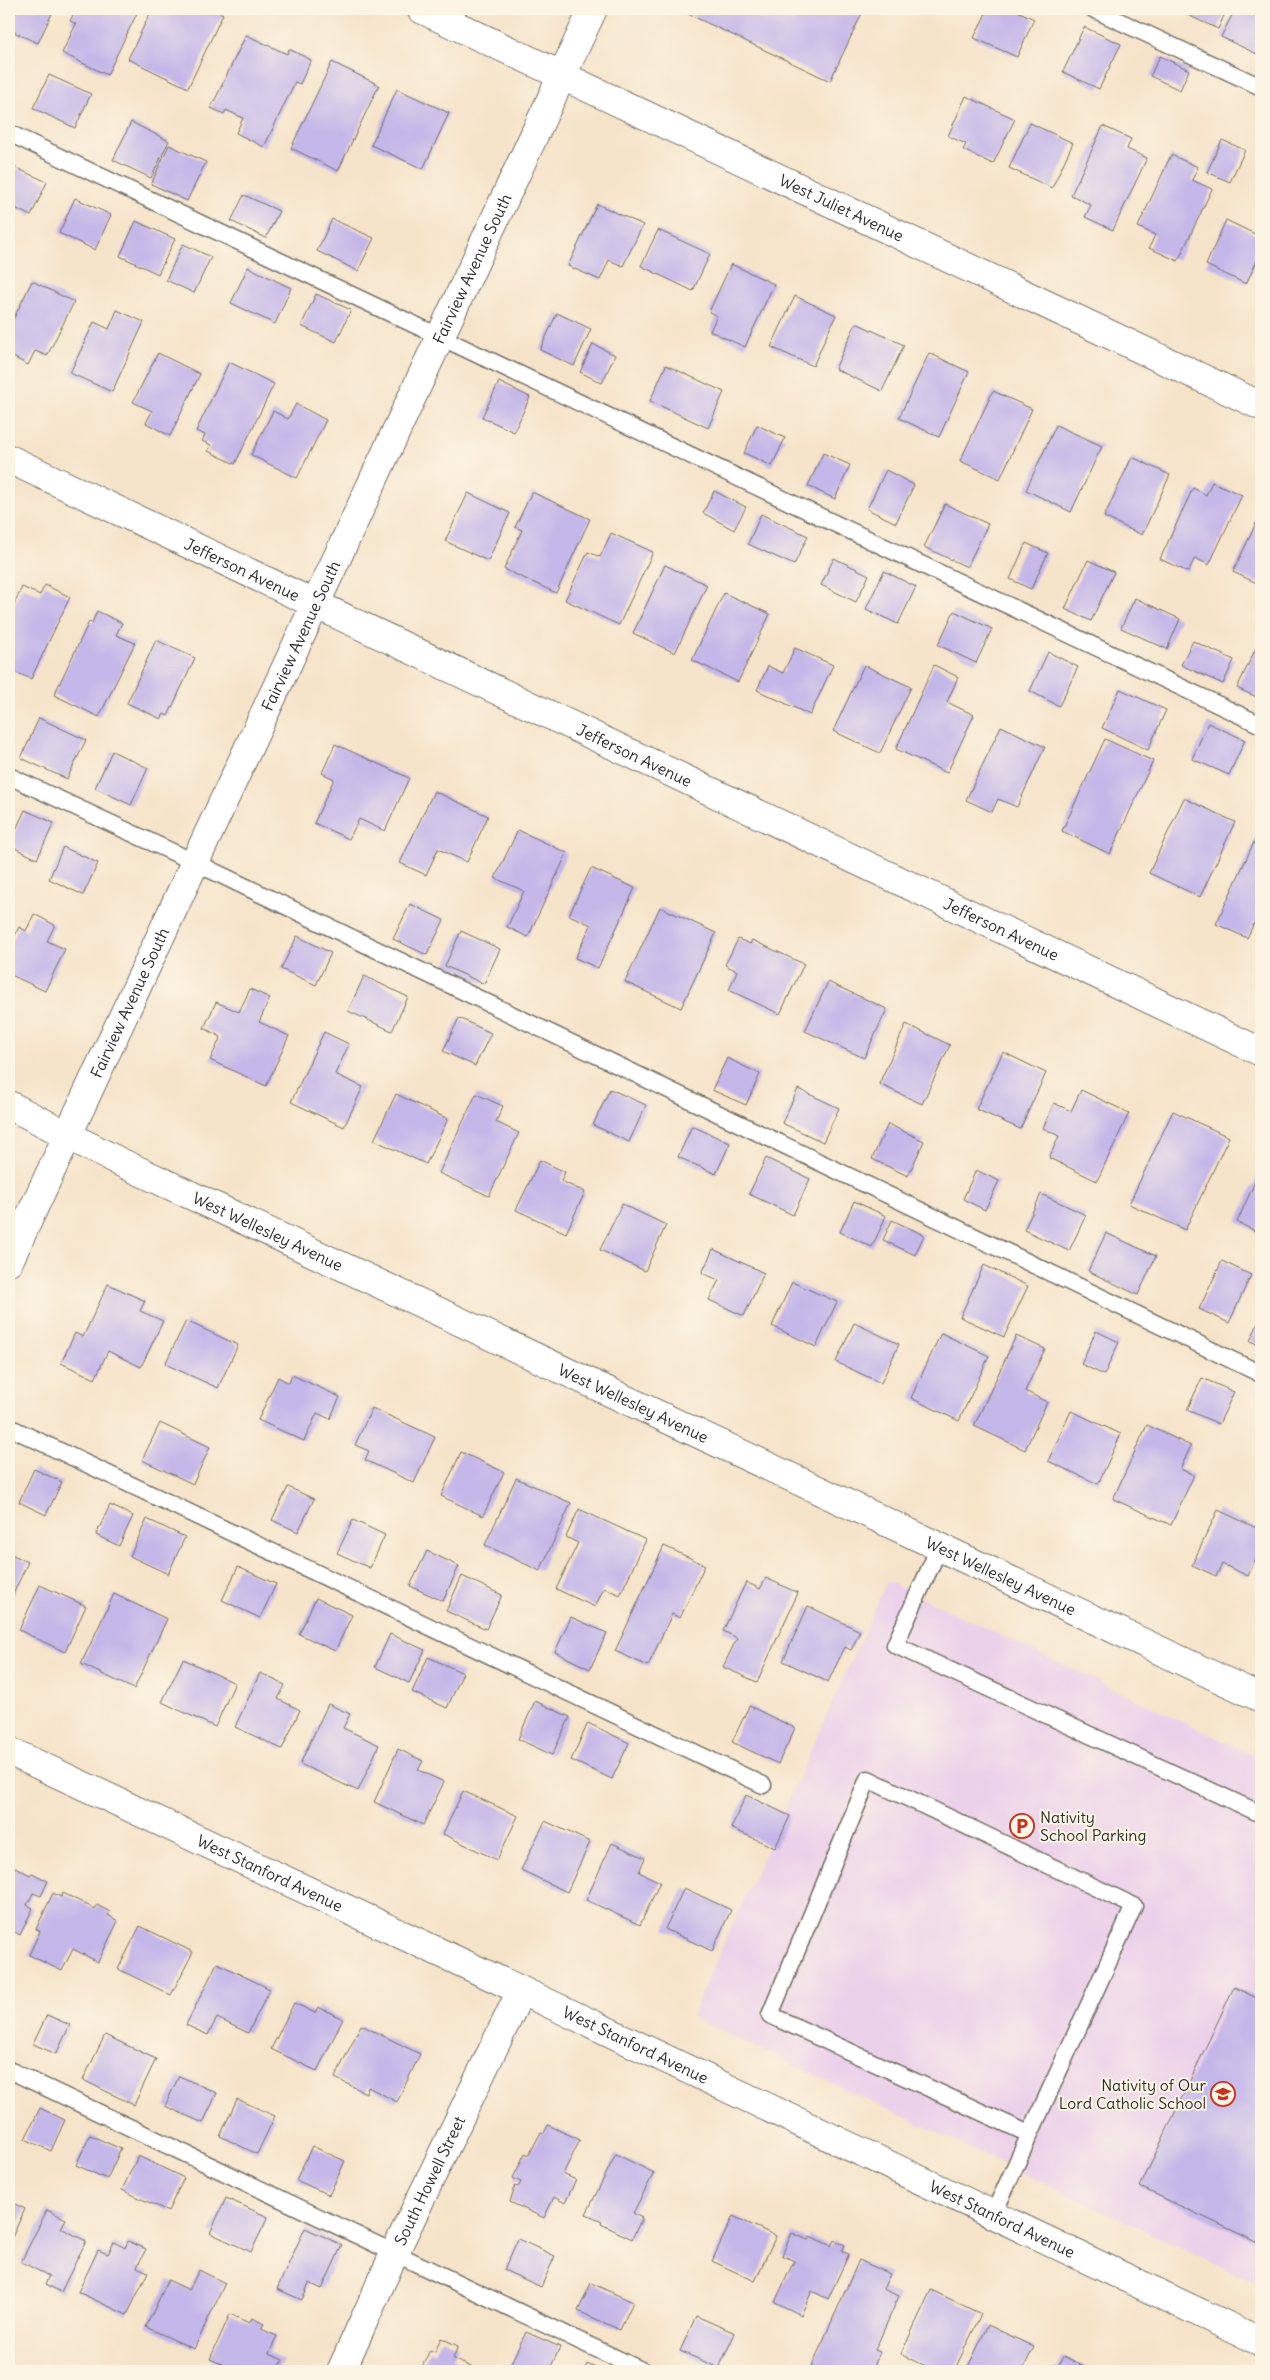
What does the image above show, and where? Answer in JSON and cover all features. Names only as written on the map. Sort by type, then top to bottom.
[{"type":"street","name":"West Juliet Avenue","points":[[421,9],[1261,406]]},
{"type":"street","name":"Fairview Avenue South","points":[[9,1262],[593,9]]},
{"type":"street","name":"Jefferson Avenue","points":[[9,459],[1261,1052]]},
{"type":"street","name":"West Wellesley Avenue","points":[[9,1105],[68,1136],[939,1548],[1261,1698]]},
{"type":"street","name":"West Stanford Avenue","points":[[9,1751],[521,1990],[1261,2342]]},
{"type":"street","name":"South Howell Street","points":[[341,2371],[394,2254],[521,1990]]},
{"type":"lane","points":[[1093,9],[1261,88]]},
{"type":"lane","points":[[9,133],[1261,725]]},
{"type":"lane","points":[[9,776],[194,862],[1261,1374]]},
{"type":"lane","points":[[9,1427],[763,1784]]},
{"type":"lane","points":[[939,1548],[895,1645],[1261,1814]]},
{"type":"lane","points":[[994,2215],[1029,2134],[1134,1906],[868,1779],[770,2015],[1029,2134]]},
{"type":"lane","points":[[9,2070],[643,2371]]},
{"type":"shaded area","name":"Nativity School Parking","points":[[887,1581],[1261,1759],[1261,2285],[691,2017]]},
{"type":"building","points":[[9,9],[54,9],[38,43],[9,30]]},
{"type":"building","points":[[76,9],[139,9],[107,75],[62,53],[76,24],[70,21]]},
{"type":"building","points":[[152,9],[213,9],[223,14],[188,88],[128,59]]},
{"type":"building","points":[[688,9],[864,9],[830,81],[686,13]]},
{"type":"building","points":[[988,9],[1013,9],[1034,19],[1017,57],[974,38]]},
{"type":"building","points":[[1175,9],[1227,9],[1218,29]]},
{"type":"building","points":[[1235,9],[1245,9],[1261,16],[1261,44],[1257,54],[1221,37]]},
{"type":"building","points":[[1084,27],[1121,44],[1099,89],[1063,72]]},
{"type":"building","points":[[246,35],[287,54],[289,49],[311,60],[300,84],[295,82],[264,147],[236,133],[243,118],[226,110],[224,114],[211,108]]},
{"type":"building","points":[[1160,56],[1189,70],[1180,90],[1150,76]]},
{"type":"building","points":[[332,62],[379,85],[338,171],[291,148]]},
{"type":"building","points":[[49,75],[91,94],[75,128],[33,108]]},
{"type":"building","points":[[397,89],[449,113],[423,169],[371,145]]},
{"type":"building","points":[[966,96],[1015,119],[993,164],[963,150],[966,144],[948,136]]},
{"type":"building","points":[[131,122],[169,141],[151,178],[113,160]]},
{"type":"building","points":[[1030,123],[1073,143],[1052,188],[1009,168]]},
{"type":"building","points":[[1103,126],[1131,139],[1127,149],[1147,158],[1113,230],[1085,217],[1091,205],[1071,195]]},
{"type":"building","points":[[1222,140],[1245,150],[1230,182],[1207,172]]},
{"type":"building","points":[[169,145],[206,162],[187,201],[151,184]]},
{"type":"building","points":[[1171,155],[1198,167],[1192,180],[1212,189],[1178,261],[1149,248],[1155,235],[1138,227]]},
{"type":"building","points":[[14,167],[47,182],[31,216],[9,205],[9,178]]},
{"type":"building","points":[[244,195],[279,211],[266,238],[231,221]]},
{"type":"building","points":[[75,198],[111,215],[95,250],[59,233]]},
{"type":"building","points":[[597,204],[643,225],[623,266],[609,260],[600,280],[568,266]]},
{"type":"building","points":[[332,219],[374,238],[358,271],[317,251]]},
{"type":"building","points":[[1226,220],[1261,237],[1261,252],[1246,284],[1206,265]]},
{"type":"building","points":[[136,221],[175,239],[158,274],[120,256]]},
{"type":"building","points":[[658,230],[710,254],[693,291],[641,266]]},
{"type":"building","points":[[183,244],[211,257],[194,293],[166,280]]},
{"type":"building","points":[[731,264],[774,284],[745,347],[710,331],[717,316],[709,312]]},
{"type":"building","points":[[248,267],[291,288],[275,324],[231,303]]},
{"type":"building","points":[[32,281],[74,302],[47,356],[35,351],[28,365],[9,355],[9,328]]},
{"type":"building","points":[[316,294],[351,310],[336,342],[301,326]]},
{"type":"building","points":[[795,296],[836,315],[813,366],[771,347]]},
{"type":"building","points":[[117,310],[144,322],[112,392],[70,373],[94,322],[109,329]]},
{"type":"building","points":[[557,313],[591,329],[574,366],[540,350]]},
{"type":"building","points":[[856,323],[904,345],[882,391],[835,369]]},
{"type":"building","points":[[593,344],[615,355],[602,383],[580,372]]},
{"type":"building","points":[[158,353],[200,374],[170,436],[146,423],[152,411],[133,402]]},
{"type":"building","points":[[929,353],[969,372],[939,437],[899,418]]},
{"type":"building","points":[[229,362],[274,384],[235,464],[208,451],[211,445],[202,441],[205,435],[196,431]]},
{"type":"building","points":[[666,365],[724,392],[708,428],[650,401]]},
{"type":"building","points":[[499,382],[530,397],[514,432],[482,417]]},
{"type":"building","points":[[993,391],[1032,409],[1000,479],[960,461]]},
{"type":"building","points":[[296,404],[326,420],[297,478],[251,455],[273,411],[288,419]]},
{"type":"building","points":[[757,425],[785,438],[772,466],[744,453]]},
{"type":"building","points":[[1056,425],[1102,446],[1071,512],[1026,490]]},
{"type":"building","points":[[823,453],[850,465],[835,499],[808,486]]},
{"type":"building","points":[[1132,457],[1170,475],[1142,535],[1104,517]]},
{"type":"building","points":[[886,470],[914,485],[896,523],[867,509]]},
{"type":"building","points":[[1212,482],[1242,495],[1209,565],[1195,558],[1188,572],[1160,559],[1193,488],[1206,495]]},
{"type":"building","points":[[714,491],[746,507],[734,530],[703,513]]},
{"type":"building","points":[[532,492],[590,519],[556,593],[504,569],[522,530],[515,527]]},
{"type":"building","points":[[468,493],[510,513],[488,561],[445,541]]},
{"type":"building","points":[[945,504],[988,524],[967,567],[924,547]]},
{"type":"building","points":[[761,514],[808,536],[794,565],[748,544]]},
{"type":"building","points":[[1258,519],[1261,520],[1261,585],[1233,572]]},
{"type":"building","points":[[611,533],[653,552],[619,625],[565,600],[588,552],[600,557]]},
{"type":"building","points":[[1026,543],[1048,553],[1031,589],[1010,579]]},
{"type":"building","points":[[834,558],[869,575],[856,602],[821,585]]},
{"type":"building","points":[[1088,560],[1114,572],[1091,621],[1065,609]]},
{"type":"building","points":[[665,565],[707,585],[675,653],[633,633]]},
{"type":"building","points":[[884,571],[916,587],[898,624],[866,609]]},
{"type":"building","points":[[45,585],[70,597],[31,679],[9,669],[9,616],[22,587],[40,595]]},
{"type":"building","points":[[724,593],[770,614],[738,682],[692,660]]},
{"type":"building","points":[[1135,598],[1180,619],[1167,649],[1121,628]]},
{"type":"building","points":[[97,611],[122,623],[116,635],[135,643],[99,717],[54,695],[89,622],[92,623]]},
{"type":"building","points":[[954,611],[992,629],[976,663],[938,645]]},
{"type":"building","points":[[156,640],[195,658],[168,716],[164,714],[161,719],[127,703]]},
{"type":"building","points":[[1193,641],[1234,660],[1223,684],[1181,665]]},
{"type":"building","points":[[795,648],[833,665],[810,715],[757,690],[768,666],[783,673]]},
{"type":"building","points":[[1256,648],[1261,651],[1261,699],[1237,688]]},
{"type":"building","points":[[1048,652],[1078,667],[1059,706],[1030,691]]},
{"type":"building","points":[[864,665],[911,687],[880,753],[833,731]]},
{"type":"building","points":[[934,665],[958,677],[947,702],[974,715],[947,773],[896,749]]},
{"type":"building","points":[[1120,689],[1166,710],[1148,750],[1102,728]]},
{"type":"building","points":[[39,718],[86,740],[67,779],[21,758]]},
{"type":"building","points":[[1208,723],[1245,740],[1229,775],[1192,759]]},
{"type":"building","points":[[1001,726],[1045,747],[1017,807],[998,799],[992,812],[966,800]]},
{"type":"building","points":[[1105,739],[1153,761],[1110,854],[1062,831]]},
{"type":"building","points":[[335,744],[409,778],[385,831],[359,819],[349,839],[314,823],[334,779],[322,773]]},
{"type":"building","points":[[112,751],[148,768],[131,805],[95,788]]},
{"type":"building","points":[[434,791],[488,816],[467,862],[438,849],[426,875],[400,863]]},
{"type":"building","points":[[1184,798],[1235,822],[1200,897],[1149,873]]},
{"type":"building","points":[[25,810],[54,823],[37,859],[9,845]]},
{"type":"building","points":[[518,830],[567,853],[528,937],[507,927],[524,891],[495,878]]},
{"type":"building","points":[[1255,840],[1261,843],[1261,924],[1255,921],[1247,938],[1216,924]]},
{"type":"building","points":[[63,847],[98,863],[83,895],[49,879]]},
{"type":"building","points":[[591,868],[635,888],[598,968],[575,958],[591,925],[569,915]]},
{"type":"building","points":[[410,904],[444,920],[427,955],[393,939]]},
{"type":"building","points":[[660,907],[716,933],[681,1008],[625,982]]},
{"type":"building","points":[[34,914],[55,925],[47,941],[65,949],[45,991],[9,974],[9,948],[19,927],[26,931]]},
{"type":"building","points":[[461,931],[500,949],[484,984],[445,966]]},
{"type":"building","points":[[297,936],[331,953],[316,985],[281,969]]},
{"type":"building","points":[[738,939],[750,944],[752,940],[804,964],[780,1014],[729,990],[737,971],[725,965]]},
{"type":"building","points":[[364,976],[408,997],[392,1031],[348,1011]]},
{"type":"building","points":[[828,982],[887,1009],[864,1058],[805,1031]]},
{"type":"building","points":[[250,989],[270,998],[259,1022],[289,1036],[266,1086],[210,1060],[221,1037],[204,1028],[216,1002],[239,1012]]},
{"type":"building","points":[[459,1018],[491,1033],[475,1066],[443,1051]]},
{"type":"building","points":[[906,1024],[950,1045],[922,1104],[879,1084]]},
{"type":"building","points":[[324,1032],[349,1044],[335,1074],[363,1087],[344,1127],[291,1102]]},
{"type":"building","points":[[1003,1052],[1046,1073],[1020,1129],[976,1109]]},
{"type":"building","points":[[727,1058],[760,1074],[746,1105],[712,1090]]},
{"type":"building","points":[[610,1089],[646,1105],[629,1142],[593,1125]]},
{"type":"building","points":[[798,1089],[839,1108],[823,1142],[782,1123]]},
{"type":"building","points":[[1081,1090],[1129,1113],[1097,1181],[1049,1158],[1059,1136],[1043,1128],[1054,1103],[1071,1111]]},
{"type":"building","points":[[396,1094],[448,1119],[426,1164],[374,1140]]},
{"type":"building","points":[[476,1094],[503,1106],[496,1122],[519,1133],[489,1196],[439,1173]]},
{"type":"building","points":[[1173,1111],[1229,1137],[1185,1230],[1129,1204]]},
{"type":"building","points":[[888,1124],[924,1141],[908,1176],[872,1159]]},
{"type":"building","points":[[692,1126],[730,1143],[716,1174],[678,1157]]},
{"type":"building","points":[[766,1158],[810,1179],[793,1215],[749,1194]]},
{"type":"building","points":[[540,1160],[565,1172],[561,1181],[585,1192],[566,1233],[516,1210]]},
{"type":"building","points":[[976,1170],[999,1181],[985,1210],[963,1199]]},
{"type":"building","points":[[1259,1173],[1261,1174],[1261,1234],[1237,1222]]},
{"type":"building","points":[[1041,1194],[1086,1215],[1069,1251],[1024,1230]]},
{"type":"building","points":[[854,1201],[886,1216],[872,1247],[840,1232]]},
{"type":"building","points":[[622,1204],[666,1225],[645,1271],[600,1250]]},
{"type":"building","points":[[892,1220],[924,1235],[915,1255],[883,1240]]},
{"type":"building","points":[[1106,1233],[1156,1256],[1138,1295],[1088,1271]]},
{"type":"building","points":[[713,1249],[764,1273],[744,1316],[709,1300],[719,1280],[702,1273]]},
{"type":"building","points":[[1222,1261],[1251,1275],[1229,1323],[1199,1309]]},
{"type":"building","points":[[984,1265],[1028,1286],[1004,1337],[960,1317]]},
{"type":"building","points":[[792,1282],[837,1302],[816,1347],[772,1326]]},
{"type":"building","points":[[108,1284],[145,1301],[140,1311],[163,1321],[141,1367],[108,1351],[95,1379],[61,1363],[75,1333],[83,1337]]},
{"type":"building","points":[[1261,1317],[1261,1346],[1250,1341]]},
{"type":"building","points":[[186,1321],[238,1345],[218,1388],[165,1364]]},
{"type":"building","points":[[854,1323],[899,1344],[881,1383],[836,1362]]},
{"type":"building","points":[[1096,1331],[1119,1342],[1104,1375],[1081,1364]]},
{"type":"building","points":[[941,1333],[989,1356],[959,1421],[911,1398]]},
{"type":"building","points":[[1016,1336],[1045,1349],[1025,1391],[1047,1402],[1025,1450],[974,1426]]},
{"type":"building","points":[[292,1375],[340,1397],[330,1419],[317,1413],[304,1441],[258,1420],[278,1377],[289,1383]]},
{"type":"building","points":[[1202,1378],[1234,1392],[1219,1424],[1187,1410]]},
{"type":"building","points":[[372,1408],[435,1437],[414,1483],[365,1460],[369,1451],[355,1445]]},
{"type":"building","points":[[1071,1411],[1121,1434],[1098,1484],[1048,1461]]},
{"type":"building","points":[[160,1423],[210,1447],[193,1484],[142,1460]]},
{"type":"building","points":[[1147,1425],[1191,1446],[1180,1469],[1194,1475],[1171,1525],[1113,1499]]},
{"type":"building","points":[[461,1452],[504,1472],[483,1516],[441,1496]]},
{"type":"building","points":[[34,1469],[62,1482],[46,1515],[19,1502]]},
{"type":"building","points":[[516,1478],[571,1503],[540,1571],[485,1545]]},
{"type":"building","points":[[288,1487],[314,1499],[298,1532],[272,1520]]},
{"type":"building","points":[[110,1505],[133,1516],[119,1546],[96,1535]]},
{"type":"building","points":[[579,1509],[646,1540],[620,1595],[604,1588],[595,1607],[556,1589],[578,1543],[566,1537]]},
{"type":"building","points":[[1218,1510],[1261,1530],[1261,1547],[1248,1576],[1222,1564],[1216,1576],[1192,1565]]},
{"type":"building","points":[[147,1519],[185,1537],[168,1574],[130,1556]]},
{"type":"building","points":[[353,1520],[385,1535],[370,1568],[337,1553]]},
{"type":"building","points":[[664,1546],[705,1565],[680,1618],[672,1614],[648,1666],[615,1651]]},
{"type":"building","points":[[427,1551],[459,1566],[443,1601],[410,1586]]},
{"type":"building","points":[[9,1553],[28,1562],[9,1603]]},
{"type":"building","points":[[238,1567],[276,1584],[260,1618],[222,1600]]},
{"type":"building","points":[[462,1576],[502,1595],[486,1629],[446,1611]]},
{"type":"building","points":[[766,1578],[798,1593],[757,1682],[723,1667],[737,1638],[723,1631],[746,1582],[760,1589]]},
{"type":"building","points":[[40,1585],[86,1606],[65,1652],[19,1630]]},
{"type":"building","points":[[114,1594],[167,1619],[134,1689],[81,1664]]},
{"type":"building","points":[[316,1598],[352,1615],[335,1651],[299,1634]]},
{"type":"building","points":[[808,1606],[860,1631],[851,1650],[845,1647],[828,1682],[783,1661]]},
{"type":"building","points":[[571,1617],[607,1633],[590,1669],[555,1652]]},
{"type":"building","points":[[390,1634],[425,1650],[409,1683],[375,1667]]},
{"type":"building","points":[[428,1657],[463,1673],[447,1708],[412,1692]]},
{"type":"building","points":[[183,1659],[235,1683],[215,1727],[162,1702]]},
{"type":"building","points":[[260,1673],[285,1685],[278,1699],[300,1710],[282,1749],[235,1727]]},
{"type":"building","points":[[535,1701],[570,1717],[552,1755],[518,1739]]},
{"type":"building","points":[[328,1704],[350,1714],[343,1728],[379,1745],[358,1791],[300,1764]]},
{"type":"building","points":[[749,1706],[795,1728],[778,1764],[732,1742]]},
{"type":"building","points":[[588,1723],[629,1743],[612,1779],[571,1760]]},
{"type":"building","points":[[398,1749],[423,1761],[418,1770],[444,1782],[423,1825],[374,1802]]},
{"type":"building","points":[[463,1791],[518,1816],[497,1860],[443,1834]]},
{"type":"building","points":[[746,1795],[790,1816],[775,1848],[731,1828]]},
{"type":"building","points":[[545,1821],[590,1842],[567,1892],[521,1870]]},
{"type":"building","points":[[612,1843],[645,1858],[639,1872],[660,1882],[640,1925],[586,1900]]},
{"type":"building","points":[[9,1864],[30,1875],[32,1873],[48,1881],[41,1896],[33,1893],[27,1905],[33,1908],[20,1935],[9,1929]]},
{"type":"building","points":[[684,1888],[731,1910],[712,1951],[665,1929]]},
{"type":"building","points":[[53,1893],[61,1897],[63,1893],[95,1909],[97,1905],[110,1912],[108,1915],[118,1921],[98,1962],[73,1949],[62,1971],[29,1955],[40,1931],[36,1929]]},
{"type":"building","points":[[140,1926],[193,1952],[171,1995],[118,1969]]},
{"type":"building","points":[[217,1963],[270,1989],[248,2033],[217,2018],[208,2035],[186,2025]]},
{"type":"building","name":"Nativity of Our Lord Catholic School","points":[[1234,1987],[1261,2000],[1261,2244],[1140,2187]]},
{"type":"building","points":[[294,2003],[315,2013],[318,2007],[343,2019],[317,2071],[271,2049]]},
{"type":"building","points":[[47,2015],[70,2025],[56,2054],[33,2044]]},
{"type":"building","points":[[361,2025],[420,2054],[397,2102],[368,2087],[366,2093],[335,2078]]},
{"type":"building","points":[[105,2035],[156,2059],[134,2105],[83,2080]]},
{"type":"building","points":[[179,2076],[217,2093],[203,2123],[165,2106]]},
{"type":"building","points":[[237,2099],[275,2116],[257,2154],[220,2136]]},
{"type":"building","points":[[40,2108],[65,2120],[51,2151],[25,2139]]},
{"type":"building","points":[[548,2125],[580,2140],[563,2174],[576,2180],[565,2203],[554,2197],[544,2218],[510,2202],[515,2186],[518,2187],[521,2182],[513,2178],[525,2153],[529,2155],[541,2132],[544,2133]]},
{"type":"building","points":[[90,2135],[121,2149],[107,2179],[76,2165]]},
{"type":"building","points":[[312,2146],[345,2161],[329,2195],[296,2180]]},
{"type":"building","points":[[616,2154],[654,2173],[633,2213],[642,2218],[632,2239],[601,2224],[602,2221],[586,2214]]},
{"type":"building","points":[[138,2156],[184,2178],[168,2211],[122,2190]]},
{"type":"building","points":[[226,2198],[268,2217],[251,2252],[210,2233]]},
{"type":"building","points":[[9,2201],[25,2209],[9,2244]]},
{"type":"building","points":[[47,2210],[66,2219],[61,2228],[86,2241],[61,2292],[45,2284],[49,2276],[21,2262]]},
{"type":"building","points":[[733,2216],[776,2236],[755,2281],[712,2261]]},
{"type":"building","points":[[305,2228],[342,2245],[322,2289],[309,2283],[302,2300],[277,2289]]},
{"type":"building","points":[[792,2233],[808,2240],[810,2236],[831,2246],[834,2240],[845,2245],[842,2251],[849,2254],[828,2299],[812,2291],[801,2315],[775,2302],[794,2261],[782,2255]]},
{"type":"building","points":[[518,2239],[555,2256],[541,2287],[504,2270]]},
{"type":"building","points":[[128,2241],[146,2249],[137,2267],[148,2272],[127,2315],[78,2292],[98,2250],[108,2254],[114,2242],[125,2248]]},
{"type":"building","points":[[859,2260],[890,2274],[883,2289],[899,2296],[875,2350],[880,2352],[872,2371],[810,2370]]},
{"type":"building","points":[[199,2270],[225,2283],[194,2349],[146,2327],[168,2280],[189,2290]]},
{"type":"building","points":[[591,2283],[633,2302],[620,2330],[578,2311]]},
{"type":"building","points":[[931,2290],[981,2314],[954,2371],[936,2371],[901,2354]]},
{"type":"building","points":[[230,2314],[249,2323],[252,2318],[264,2324],[261,2329],[277,2336],[269,2354],[283,2360],[277,2371],[238,2371],[210,2359]]},
{"type":"building","points":[[696,2316],[735,2333],[719,2368],[680,2351]]},
{"type":"building","points":[[988,2325],[1034,2347],[1022,2371],[966,2371]]},
{"type":"building","points":[[526,2332],[560,2347],[549,2371],[508,2369]]},
{"type":"building","points":[[441,2338],[458,2346],[453,2359],[480,2371],[420,2371],[430,2350],[435,2352]]},
{"type":"building","points":[[1063,2357],[1093,2371],[1053,2371],[1055,2367],[1057,2368]]},
{"type":"building","points":[[587,2364],[602,2371],[584,2371]]},
{"type":"building","points":[[771,2365],[784,2371],[768,2371]]},
{"type":"place","name":"Nativity School Parking","points":[[1022,1826]]},
{"type":"place","name":"Nativity of Our Lord Catholic School","points":[[1223,2094]]}]
